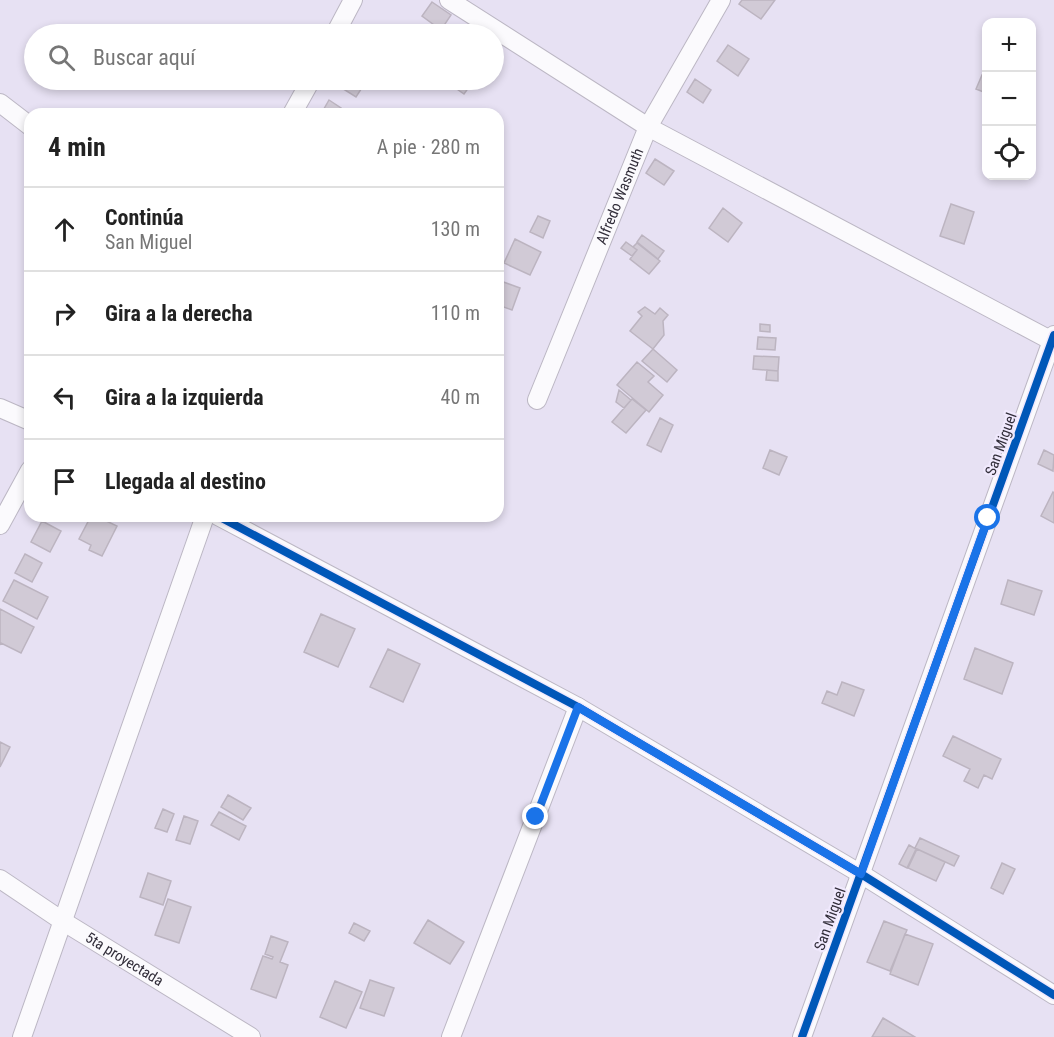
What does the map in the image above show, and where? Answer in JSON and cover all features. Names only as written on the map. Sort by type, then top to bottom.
[{"type":"street","points":[[340,24],[353,0]]},
{"type":"street","points":[[449,0],[486,24]]},
{"type":"street","name":"Alfredo Wasmuth","points":[[537,400],[648,128],[721,0]]},
{"type":"street","points":[[504,35],[648,128],[1053,338]]},
{"type":"street","points":[[295,108],[305,90]]},
{"type":"street","points":[[0,103],[24,121]]},
{"type":"street","name":"San Miguel","points":[[802,1037],[1053,338]]},
{"type":"street","points":[[0,408],[24,418]]},
{"type":"street","points":[[0,525],[24,481]]},
{"type":"street","points":[[22,1037],[203,522]]},
{"type":"street","points":[[229,522],[578,707],[861,874],[1054,994]]},
{"type":"street","points":[[451,1037],[578,707]]},
{"type":"street","name":"5ta proyectada","points":[[0,879],[64,922],[251,1037]]},
{"type":"building","points":[[742,0],[775,0],[761,19],[739,4]]},
{"type":"building","points":[[432,2],[451,15],[445,24],[433,24],[422,16]]},
{"type":"building","points":[[728,45],[749,59],[738,76],[717,61]]},
{"type":"building","points":[[982,75],[982,91],[976,89]]},
{"type":"building","points":[[695,79],[711,90],[703,103],[687,92]]},
{"type":"building","points":[[345,90],[361,90],[356,97]]},
{"type":"building","points":[[329,100],[341,108],[324,108]]},
{"type":"building","points":[[655,159],[674,171],[664,185],[646,173]]},
{"type":"building","points":[[951,204],[974,212],[964,244],[940,236]]},
{"type":"building","points":[[723,208],[742,223],[728,242],[709,228]]},
{"type":"building","points":[[538,216],[550,221],[543,238],[530,232]]},
{"type":"building","points":[[642,235],[664,251],[658,259],[637,242]]},
{"type":"building","points":[[515,239],[541,252],[530,275],[504,263]]},
{"type":"building","points":[[626,242],[637,250],[632,256],[621,248]]},
{"type":"building","points":[[637,243],[660,261],[649,274],[630,259],[637,250],[633,247]]},
{"type":"building","points":[[504,282],[520,288],[512,310],[504,307]]},
{"type":"building","points":[[645,307],[655,314],[660,308],[668,315],[663,321],[664,335],[653,349],[630,331],[642,316],[638,312]]},
{"type":"building","points":[[760,324],[770,325],[770,332],[760,331]]},
{"type":"building","points":[[758,337],[776,338],[775,350],[757,349]]},
{"type":"building","points":[[653,349],[677,370],[667,382],[642,361]]},
{"type":"building","points":[[754,356],[779,357],[778,371],[753,369]]},
{"type":"building","points":[[637,362],[654,376],[648,382],[663,395],[649,412],[617,385]]},
{"type":"building","points":[[767,370],[778,371],[778,381],[766,380]]},
{"type":"building","points":[[619,390],[631,400],[624,408],[616,402]]},
{"type":"building","points":[[632,399],[646,410],[626,433],[612,422]]},
{"type":"building","points":[[660,418],[673,425],[661,452],[647,445]]},
{"type":"building","points":[[770,450],[787,457],[779,475],[763,468]]},
{"type":"building","points":[[1044,450],[1054,455],[1053,471],[1038,464]]},
{"type":"building","points":[[1054,493],[1054,523],[1041,516]]},
{"type":"building","points":[[41,522],[61,531],[50,552],[31,542]]},
{"type":"building","points":[[88,522],[109,522],[117,526],[102,556],[89,550],[91,545],[79,539]]},
{"type":"building","points":[[25,554],[42,563],[32,582],[15,573]]},
{"type":"building","points":[[14,580],[48,597],[37,619],[3,601]]},
{"type":"building","points":[[1008,580],[1042,591],[1034,615],[1001,604]]},
{"type":"building","points":[[0,609],[34,627],[21,653],[1,643],[0,645]]},
{"type":"building","points":[[321,614],[355,629],[338,667],[304,652]]},
{"type":"building","points":[[975,648],[1013,663],[1002,694],[964,679]]},
{"type":"building","points":[[388,649],[420,664],[403,702],[370,687]]},
{"type":"building","points":[[842,682],[864,690],[854,716],[822,703],[827,691],[837,695]]},
{"type":"building","points":[[953,736],[1001,759],[992,779],[984,775],[978,788],[964,781],[970,769],[943,756]]},
{"type":"building","points":[[0,742],[10,747],[0,767]]},
{"type":"building","points":[[228,795],[251,808],[243,820],[221,807]]},
{"type":"building","points":[[163,809],[174,814],[167,832],[155,828]]},
{"type":"building","points":[[219,812],[246,826],[239,840],[211,825]]},
{"type":"building","points":[[184,816],[198,821],[190,844],[176,840]]},
{"type":"building","points":[[920,838],[959,856],[954,866],[915,848]]},
{"type":"building","points":[[909,845],[916,849],[907,868],[899,864]]},
{"type":"building","points":[[917,849],[945,862],[936,881],[908,868]]},
{"type":"building","points":[[1002,863],[1015,869],[1003,894],[991,888]]},
{"type":"building","points":[[148,873],[171,881],[163,905],[140,897]]},
{"type":"building","points":[[168,899],[191,907],[179,943],[155,935]]},
{"type":"building","points":[[428,920],[464,942],[450,964],[414,943]]},
{"type":"building","points":[[884,921],[907,930],[890,971],[867,962]]},
{"type":"building","points":[[354,923],[370,931],[364,941],[349,933]]},
{"type":"building","points":[[905,934],[933,944],[918,985],[890,974]]},
{"type":"building","points":[[271,936],[288,942],[280,962],[288,965],[276,998],[251,989],[263,956],[272,959],[273,957],[265,954]]},
{"type":"building","points":[[370,980],[394,988],[384,1016],[360,1008]]},
{"type":"building","points":[[335,981],[362,992],[346,1028],[320,1017]]},
{"type":"building","points":[[883,1018],[915,1037],[872,1037]]},
{"type":"cycle path","points":[[802,1037],[1054,335]]},
{"type":"cycle path","points":[[229,522],[578,707],[861,874],[1054,995]]},
{"type":"route","points":[[536,817],[578,707],[861,874],[988,518]]}]
